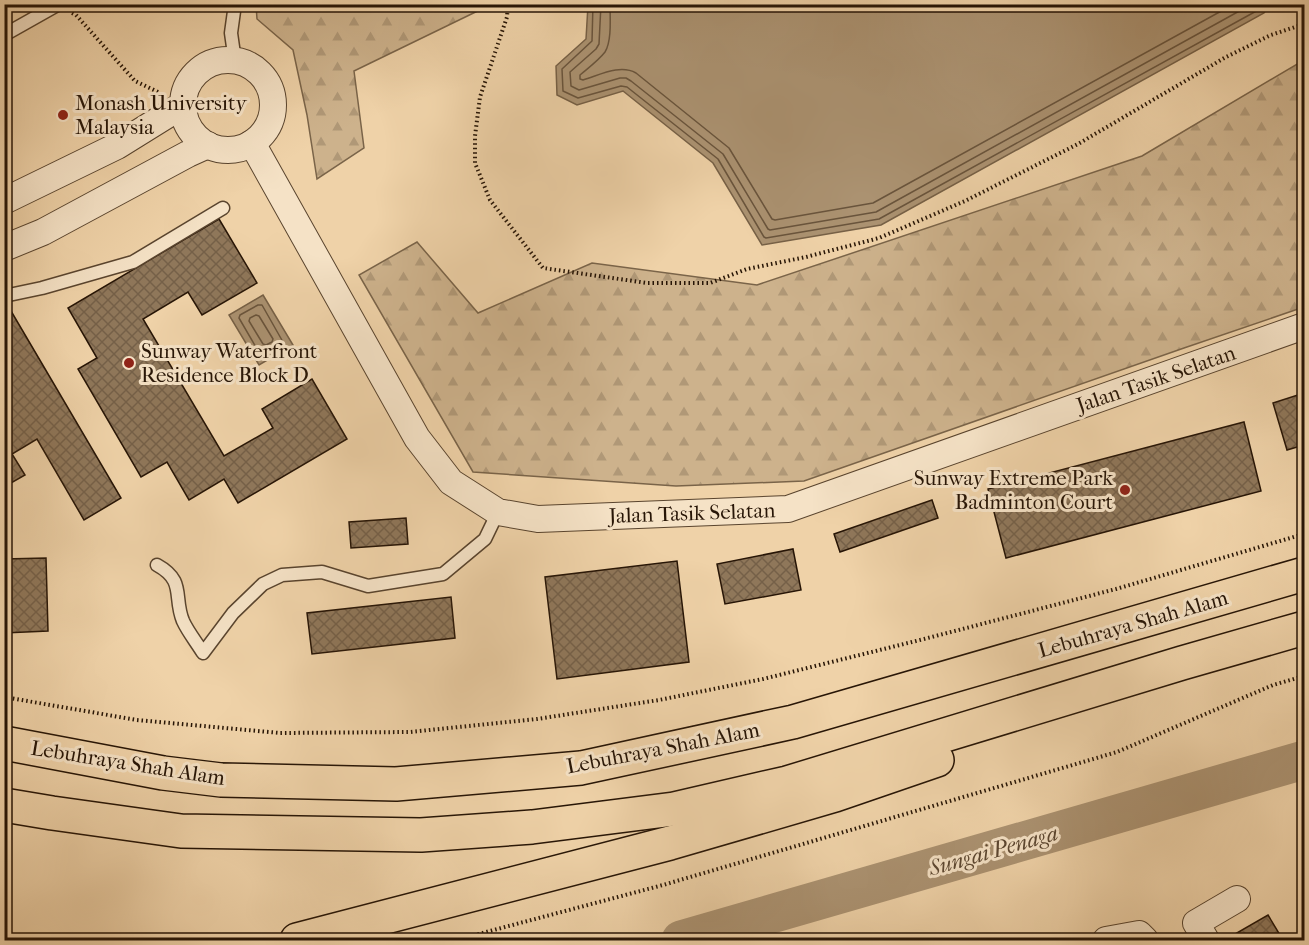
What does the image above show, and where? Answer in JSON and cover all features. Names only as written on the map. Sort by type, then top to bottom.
[{"type":"highway","name":"Lebuhraya Shah Alam","points":[[12,743],[163,773],[221,780],[396,784],[581,768],[794,722],[1305,574]]},
{"type":"highway","points":[[4,805],[181,831],[421,835],[532,827],[674,809],[787,783],[1305,628]]},
{"type":"highway","points":[[297,940],[658,846],[835,795],[967,749],[1182,663]]},
{"type":"street","points":[[220,60],[234,60],[250,65],[262,75],[270,88],[274,103],[271,118],[264,132],[252,143],[238,148],[223,149],[208,145],[198,138],[190,129],[183,105],[186,90],[193,76],[205,66],[220,60]]},
{"type":"street","points":[[4,201],[117,146],[183,105]]},
{"type":"street","name":"Jalan Tasik Selatan","points":[[252,143],[417,438],[451,482],[498,512],[538,519],[788,509],[1305,326]]},
{"type":"street","points":[[4,248],[43,232],[208,145]]},
{"type":"street","points":[[1206,940],[1196,923],[1237,899]]},
{"type":"street","points":[[1106,940],[1142,937]]},
{"type":"lane","points":[[4,35],[59,4]]},
{"type":"lane","points":[[234,60],[231,33],[235,4]]},
{"type":"lane","points":[[4,296],[42,288],[133,262],[223,208]]},
{"type":"lane","points":[[157,565],[167,570],[176,582],[183,620],[203,653],[233,614],[263,584],[282,575],[322,572],[368,586],[443,574],[485,539],[498,512]]},
{"type":"path","points":[[508,4],[507,17],[480,97],[475,136],[475,163],[490,200],[543,268],[647,283],[710,283],[747,269],[806,257],[879,238],[965,201],[1078,144],[1226,57],[1271,35],[1305,24]]},
{"type":"path","points":[[76,15],[135,81],[183,105]]},
{"type":"path","points":[[4,697],[137,720],[280,733],[410,732],[537,719],[659,700],[763,679],[1116,589],[1305,534]]},
{"type":"path","points":[[456,940],[663,885],[1117,752],[1273,685],[1305,676]]},
{"type":"green space","points":[[256,4],[490,5],[354,71],[364,148],[317,179],[307,115],[293,50],[257,19]]},
{"type":"green space","points":[[1304,60],[1304,307],[804,481],[676,486],[473,472],[359,275],[417,242],[478,313],[592,263],[757,285],[1142,156]]},
{"type":"water","points":[[588,4],[1270,5],[1264,13],[881,225],[762,245],[713,163],[623,91],[577,105],[557,95],[556,66],[586,39]]},
{"type":"water","points":[[263,295],[293,345],[259,365],[229,315]]},
{"type":"building","name":"Sunway Waterfront Residence Block D","points":[[219,219],[257,283],[202,315],[188,292],[143,319],[224,456],[273,428],[262,409],[312,379],[347,439],[238,503],[224,479],[189,500],[167,462],[141,477],[78,369],[97,358],[68,308]]},
{"type":"building","points":[[11,311],[121,498],[84,520],[37,439],[12,454],[25,475],[4,487],[4,315]]},
{"type":"building","points":[[1304,393],[1304,445],[1287,450],[1273,403]]},
{"type":"building","name":"Sunway Extreme Park Badminton Court","points":[[1244,422],[1261,491],[1006,558],[988,489]]},
{"type":"building","points":[[932,500],[938,518],[840,552],[834,534]]},
{"type":"building","points":[[406,518],[408,544],[351,548],[349,522]]},
{"type":"building","points":[[793,549],[801,590],[725,604],[717,564]]},
{"type":"building","points":[[46,558],[48,631],[4,633],[4,559]]},
{"type":"building","points":[[677,561],[689,662],[557,679],[545,577]]},
{"type":"building","points":[[451,597],[455,638],[312,654],[307,613]]},
{"type":"building","points":[[1268,915],[1283,940],[1229,940],[1228,938]]},
{"type":"waterway","name":"Sungai Penaga","points":[[681,940],[1304,760]]},
{"type":"place","name":"Monash University Malaysia","points":[[63,115]]},
{"type":"place","name":"Sunway Waterfront Residence Block D","points":[[129,363]]},
{"type":"place","name":"Sunway Extreme Park Badminton Court","points":[[1125,490]]}]
